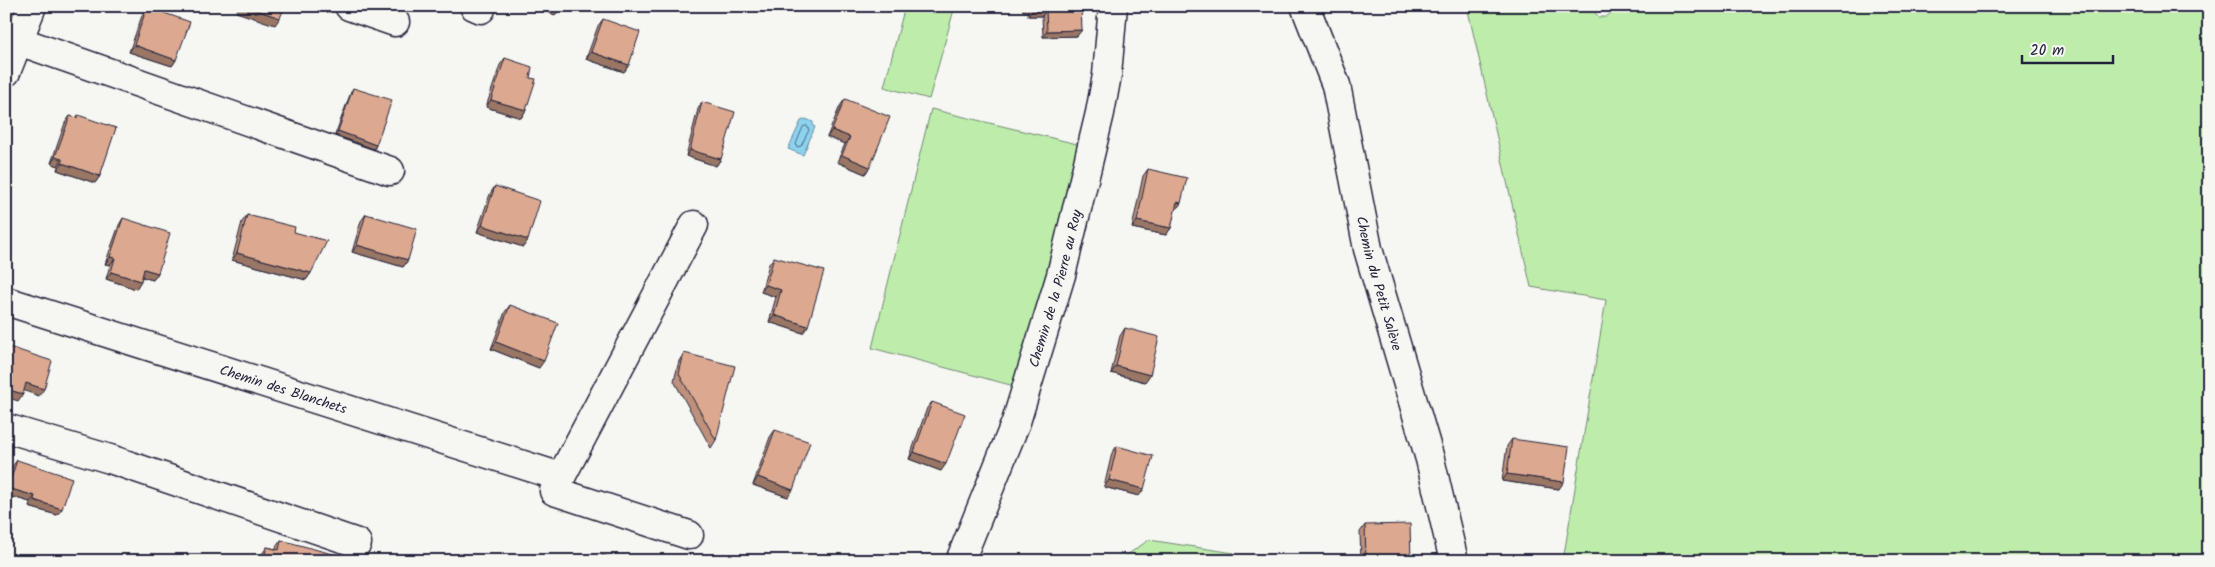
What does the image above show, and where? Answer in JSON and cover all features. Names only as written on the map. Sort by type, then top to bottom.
[{"type":"street","points":[[6,72],[32,6]]},
{"type":"street","points":[[349,6],[395,22]]},
{"type":"street","name":"Chemin de la Pierre au Roy","points":[[960,561],[1016,422],[1061,275],[1100,113],[1107,75],[1113,6]]},
{"type":"street","name":"Chemin du Petit Salève","points":[[1305,6],[1336,85],[1368,249],[1430,459],[1454,561]]},
{"type":"street","points":[[19,41],[390,170]]},
{"type":"street","points":[[689,534],[554,491],[694,225]]},
{"type":"street","name":"Chemin des Blanchets","points":[[6,301],[561,477]]},
{"type":"street","points":[[6,428],[110,459],[357,544]]},
{"type":"green space","points":[[905,6],[955,6],[929,99],[884,87]]},
{"type":"green space","points":[[1467,6],[1590,6],[1599,17],[1606,17],[1616,9],[1614,6],[2209,6],[2209,561],[1563,561],[1606,300],[1531,287]]},
{"type":"green space","points":[[931,109],[1081,145],[1057,247],[1014,386],[872,348]]},
{"type":"green space","points":[[1149,540],[1234,553],[1234,561],[1118,561]]},
{"type":"water","points":[[806,119],[813,122],[815,127],[803,155],[788,149],[801,121]]},
{"type":"building","points":[[244,6],[285,6],[280,18]]},
{"type":"building","points":[[541,6],[559,6],[558,12]]},
{"type":"building","points":[[1033,6],[1081,6],[1082,30],[1047,31],[1046,10],[1033,10]]},
{"type":"building","points":[[147,7],[190,22],[176,60],[134,45]]},
{"type":"building","points":[[603,19],[640,32],[629,65],[591,52]]},
{"type":"building","points":[[505,58],[532,67],[530,78],[536,79],[526,110],[491,100]]},
{"type":"building","points":[[353,88],[392,100],[376,145],[338,131]]},
{"type":"building","points":[[845,99],[890,117],[870,167],[842,155],[850,137],[832,130]]},
{"type":"building","points":[[702,102],[735,112],[721,159],[690,150]]},
{"type":"building","points":[[78,115],[116,128],[100,176],[62,163],[62,159],[55,157],[70,116],[77,118]]},
{"type":"building","points":[[1148,169],[1187,178],[1181,203],[1177,202],[1171,228],[1137,221]]},
{"type":"building","points":[[495,186],[540,201],[528,240],[482,225]]},
{"type":"building","points":[[366,214],[417,229],[408,260],[357,245]]},
{"type":"building","points":[[247,215],[295,227],[294,232],[327,241],[311,273],[237,253]]},
{"type":"building","points":[[123,218],[170,233],[158,273],[144,269],[141,281],[111,272],[115,258],[110,257]]},
{"type":"building","points":[[774,257],[824,271],[808,326],[774,315],[781,290],[766,285]]},
{"type":"building","points":[[510,305],[558,323],[544,361],[496,342]]},
{"type":"building","points":[[1125,328],[1159,337],[1150,375],[1116,366]]},
{"type":"building","points":[[6,346],[52,361],[44,389],[26,383],[23,394],[6,389]]},
{"type":"building","points":[[684,353],[735,366],[716,440],[679,374]]},
{"type":"building","points":[[932,402],[965,414],[946,464],[914,452]]},
{"type":"building","points":[[775,430],[810,442],[793,490],[758,477]]},
{"type":"building","points":[[1512,439],[1569,447],[1564,482],[1507,474]]},
{"type":"building","points":[[1117,446],[1153,456],[1144,489],[1109,480]]},
{"type":"building","points":[[17,460],[72,478],[62,509],[34,500],[35,496],[8,488]]},
{"type":"building","points":[[1410,524],[1411,561],[1366,561],[1365,525]]},
{"type":"building","points":[[281,540],[336,555],[334,561],[263,561],[267,547],[279,550]]},
{"type":"building","points":[[602,555],[620,561],[600,561]]}]
